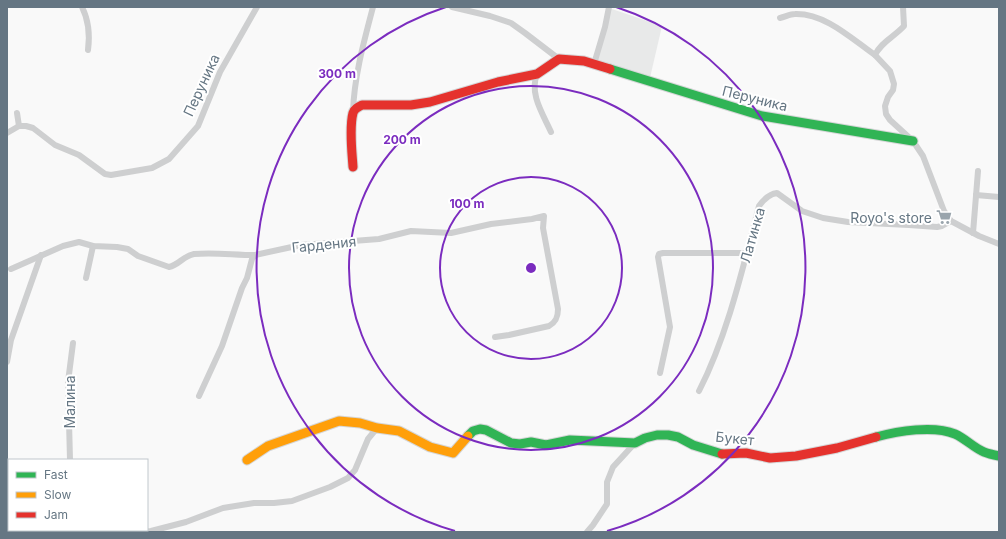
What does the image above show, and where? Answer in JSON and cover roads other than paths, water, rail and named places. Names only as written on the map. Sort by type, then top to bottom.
[{"type":"street","points":[[82,7],[88,24],[90,37],[88,50]]},
{"type":"street","name":"Перуника","points":[[20,126],[33,128],[55,145],[79,156],[105,174],[116,175],[152,168],[169,159],[198,126],[220,72],[256,7]]},
{"type":"street","points":[[354,167],[351,149],[353,100],[363,45],[372,7]]},
{"type":"street","points":[[353,112],[357,107],[362,105],[411,105],[430,102],[498,82],[537,74],[559,59],[511,23],[468,8],[452,7]]},
{"type":"street","points":[[594,64],[605,27],[609,7]]},
{"type":"street","points":[[791,7],[794,14]]},
{"type":"street","points":[[875,55],[879,47],[897,34],[904,26],[903,7]]},
{"type":"street","points":[[780,18],[794,14],[814,17],[825,21],[875,55],[890,71],[894,84],[894,90],[888,97],[885,106],[886,114],[890,120],[913,141],[923,156],[940,202],[951,221],[973,233],[999,244]]},
{"type":"street","name":"Перуника","points":[[559,59],[584,61],[762,116],[913,141]]},
{"type":"street","points":[[537,74],[534,88],[536,101],[551,132]]},
{"type":"street","points":[[7,133],[20,126],[16,113]]},
{"type":"street","points":[[973,233],[978,171]]},
{"type":"street","name":"Латинка","points":[[699,391],[727,321],[759,206],[762,201],[772,194],[777,192],[802,211],[823,218],[841,221],[937,227],[951,221]]},
{"type":"street","points":[[976,195],[999,197]]},
{"type":"street","name":"Гардения","points":[[93,246],[128,249],[138,256],[169,267],[174,266],[183,258],[193,254],[223,253],[255,255],[301,245],[379,239],[411,231],[451,233],[498,223],[544,216],[543,228],[558,309],[556,319],[553,324],[549,326],[495,337]]},
{"type":"street","points":[[11,269],[62,246],[79,242],[93,246],[86,278]]},
{"type":"street","points":[[660,373],[670,327],[658,257],[659,254],[747,252]]},
{"type":"street","points":[[7,362],[11,340],[41,255]]},
{"type":"street","points":[[199,396],[222,346],[242,288],[247,278],[252,259],[255,255]]},
{"type":"street","name":"Малина","points":[[70,459],[68,382],[73,343]]},
{"type":"street","points":[[137,532],[151,531],[186,522],[223,508],[254,503],[292,501],[330,487],[348,478],[355,470],[368,439],[377,428],[360,423],[340,421],[268,446],[247,460]]},
{"type":"street","name":"Букет","points":[[377,428],[399,432],[430,447],[452,452],[473,431],[480,429],[486,430],[511,443],[520,444],[531,442],[546,444],[570,440],[635,443],[658,435],[668,435],[678,437],[693,445],[720,454],[746,453],[770,458],[786,457],[837,448],[888,434],[941,430],[955,434],[984,452],[999,456]]},
{"type":"street","points":[[587,532],[607,504],[607,482],[613,467],[635,443]]},
{"type":"place","name":"Royo's store","points":[[944,217]]}]
